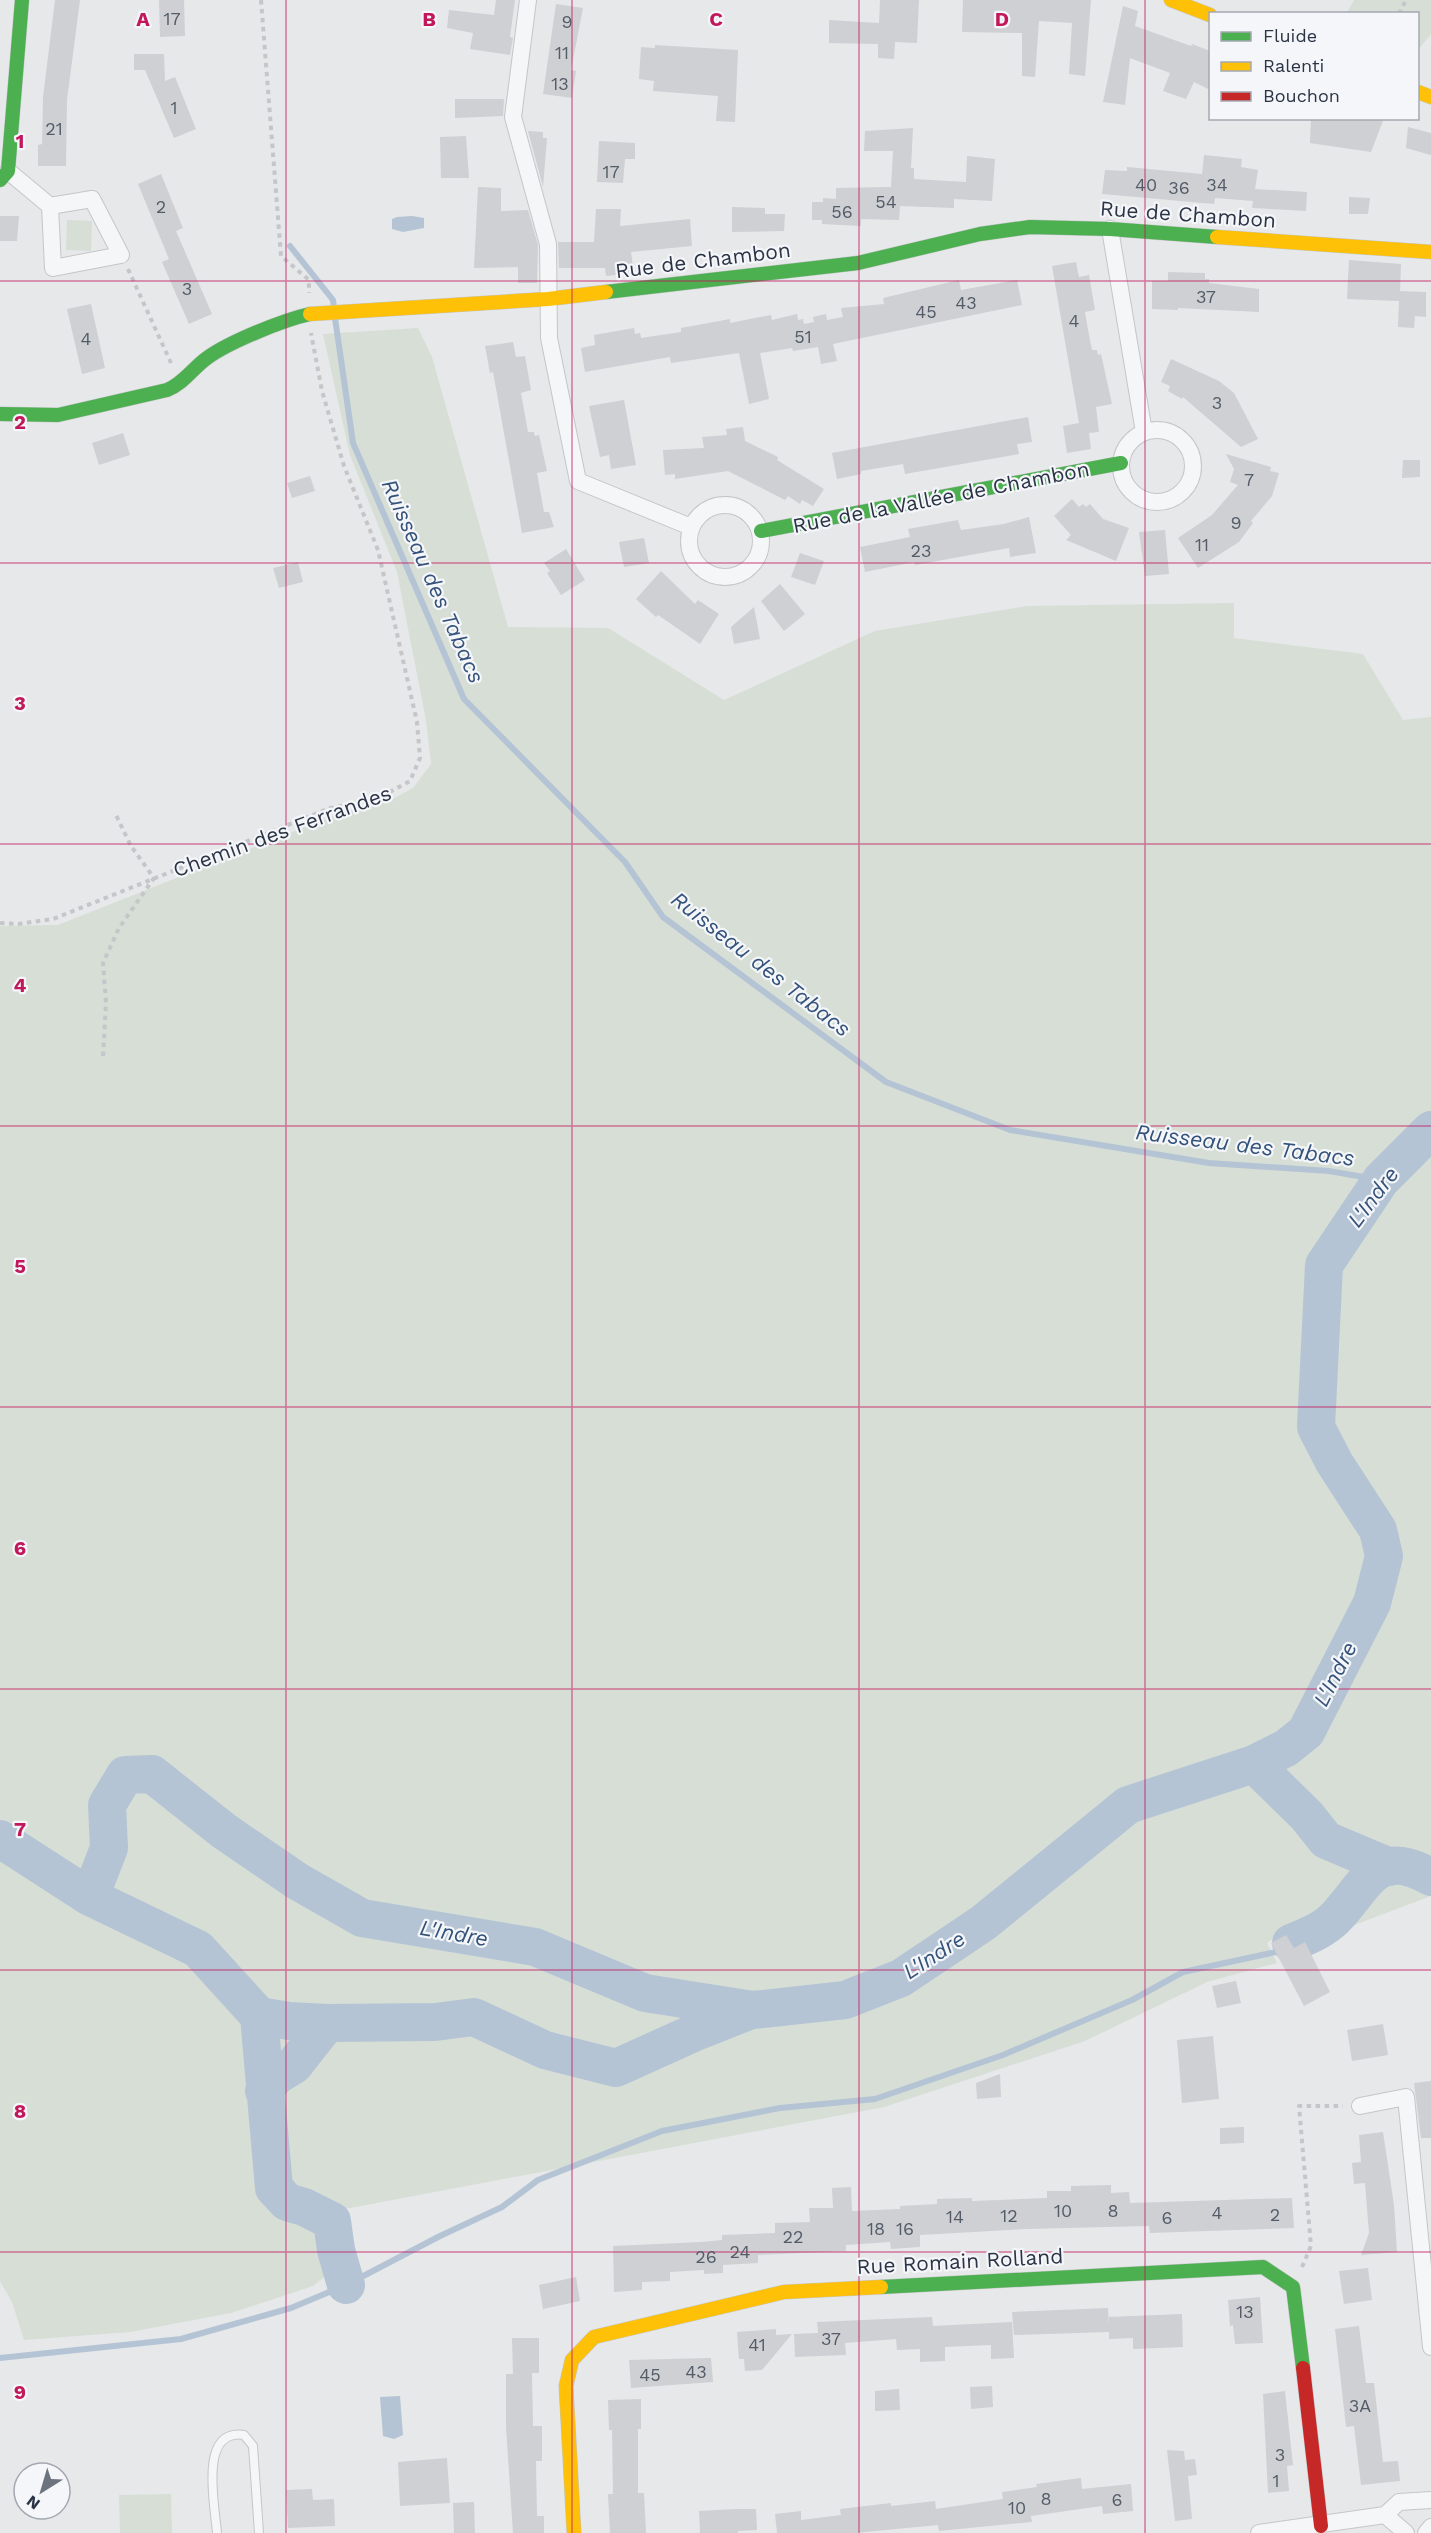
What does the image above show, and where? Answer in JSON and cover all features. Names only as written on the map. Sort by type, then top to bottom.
[{"type":"street","points":[[22,0],[4,176],[50,206],[92,199],[121,255],[53,268],[50,206]]},
{"type":"street","points":[[528,0],[513,117],[548,244],[549,338],[578,481],[691,527]]},
{"type":"street","points":[[1171,0],[1209,15]]},
{"type":"street","name":"Rue de Chambon","points":[[0,414],[40,416],[69,414],[167,390],[180,382],[208,357],[266,328],[314,314],[548,299],[858,264],[980,234],[1029,227],[1110,229],[1431,252]]},
{"type":"street","points":[[1110,229],[1144,432],[1132,439],[1124,450],[1121,462]]},
{"type":"street","name":"Rue de la Vallée de Chambon","points":[[761,531],[1121,462],[1122,478],[1131,491],[1143,500],[1159,503],[1174,499],[1186,489],[1192,475],[1193,459],[1186,445],[1174,435],[1160,430],[1144,432]]},
{"type":"street","points":[[730,504],[751,514],[761,531],[762,546],[755,564],[739,575],[720,578],[700,568],[689,547],[691,527],[697,516],[712,506],[730,504]]},
{"type":"street","points":[[1360,2106],[1406,2097],[1431,2347]]},
{"type":"street","name":"Rue Romain Rolland","points":[[574,2533],[566,2386],[572,2360],[594,2337],[784,2292],[1263,2267],[1293,2287]]},
{"type":"street","points":[[1293,2287],[1322,2526]]},
{"type":"street","points":[[1259,2533],[1385,2516],[1399,2502],[1431,2500]]},
{"type":"street","points":[[1385,2516],[1405,2531]]},
{"type":"street","points":[[1426,2533],[1431,2527]]},
{"type":"lane","points":[[217,2533],[213,2466],[217,2446],[223,2439],[234,2434],[244,2435],[253,2446],[259,2533]]},
{"type":"path","name":"Chemin des Ferrandes","points":[[0,923],[18,924],[53,919],[330,808],[375,800],[410,781],[420,758],[417,722],[378,550],[341,456],[322,391],[309,280],[281,256],[261,0]]},
{"type":"path","points":[[121,255],[180,382]]},
{"type":"path","points":[[103,1056],[106,1002],[103,963],[119,928],[154,879],[131,846],[115,813]]},
{"type":"path","points":[[1293,2287],[1311,2246],[1299,2106],[1360,2106]]},
{"type":"shaded area","points":[[1354,0],[1431,0],[1431,34],[1419,49],[1419,12],[1348,12]]},
{"type":"shaded area","points":[[67,220],[92,221],[91,251],[66,250]]},
{"type":"shaded area","points":[[418,328],[432,357],[508,627],[608,628],[724,700],[875,631],[1027,606],[1234,603],[1234,638],[1363,654],[1403,720],[1431,717],[1431,1896],[1349,1927],[1313,1948],[1307,1938],[1295,1943],[1286,1930],[1267,1943],[1277,1963],[1207,1982],[1085,2041],[884,2107],[308,2216],[323,2227],[331,2249],[333,2270],[313,2286],[231,2313],[130,2332],[24,2340],[12,2302],[0,2281],[0,926],[58,925],[343,812],[387,802],[413,788],[431,764],[426,720],[397,572],[350,455],[323,334]]},
{"type":"shaded area","points":[[171,2494],[172,2533],[120,2533],[119,2495]]},
{"type":"water","points":[[412,216],[424,218],[424,228],[403,232],[392,229],[392,219]]},
{"type":"water","points":[[400,2396],[403,2435],[394,2439],[383,2436],[380,2397]]},
{"type":"building","points":[[55,0],[80,0],[67,100],[66,166],[38,166],[38,145],[42,144],[43,97]]},
{"type":"building","points":[[159,0],[184,0],[185,36],[160,37]]},
{"type":"building","points":[[496,0],[515,0],[510,55],[470,49],[473,33],[447,28],[449,10],[494,15]]},
{"type":"building","points":[[880,0],[919,0],[917,43],[895,42],[894,59],[878,58],[878,44],[829,43],[829,20],[879,23]]},
{"type":"building","points":[[963,0],[1091,0],[1085,76],[1069,74],[1072,23],[1039,21],[1035,77],[1022,76],[1022,33],[962,32]]},
{"type":"building","points":[[556,4],[583,8],[571,70],[576,71],[572,98],[543,94]]},
{"type":"building","points":[[1123,6],[1138,11],[1135,26],[1209,51],[1209,90],[1194,82],[1186,99],[1163,91],[1170,73],[1130,58],[1125,105],[1103,102]]},
{"type":"building","points":[[655,45],[738,50],[735,122],[716,121],[718,96],[653,91],[654,81],[639,79],[641,47],[655,48]]},
{"type":"building","points":[[134,54],[164,54],[165,81],[175,77],[196,129],[174,138],[145,70],[134,70]]},
{"type":"building","points":[[455,99],[504,99],[503,116],[455,118]]},
{"type":"building","points":[[1311,120],[1383,120],[1371,152],[1310,143]]},
{"type":"building","points":[[1408,127],[1431,133],[1431,155],[1406,148]]},
{"type":"building","points":[[913,128],[911,168],[914,168],[914,179],[966,182],[967,156],[995,159],[992,201],[954,199],[954,208],[900,206],[899,220],[861,219],[861,226],[822,224],[822,220],[812,220],[812,202],[823,202],[823,198],[836,199],[836,188],[891,187],[893,151],[864,151],[865,131]]},
{"type":"building","points":[[528,131],[543,132],[543,138],[547,138],[543,187]]},
{"type":"building","points":[[466,136],[469,178],[441,178],[440,137]]},
{"type":"building","points":[[599,141],[635,143],[635,159],[625,159],[623,183],[597,182]]},
{"type":"building","points":[[1204,155],[1242,159],[1241,167],[1258,170],[1255,189],[1307,192],[1306,211],[1252,208],[1253,201],[1215,198],[1214,204],[1102,194],[1105,170],[1127,171],[1127,167],[1202,174]]},
{"type":"building","points":[[161,174],[183,228],[176,231],[212,314],[189,324],[162,262],[169,259],[138,184]]},
{"type":"building","points":[[478,187],[501,188],[501,211],[528,210],[538,245],[537,283],[518,283],[518,267],[474,268]]},
{"type":"building","points":[[1349,197],[1370,198],[1368,214],[1349,214]]},
{"type":"building","points":[[732,207],[765,208],[765,214],[785,214],[784,231],[732,232]]},
{"type":"building","points":[[596,209],[621,209],[620,226],[690,219],[692,246],[631,252],[634,273],[606,276],[605,268],[559,268],[558,242],[594,242]]},
{"type":"building","points":[[0,216],[19,216],[17,241],[0,241]]},
{"type":"building","points":[[1349,260],[1401,264],[1400,291],[1426,292],[1426,317],[1415,316],[1414,328],[1398,327],[1399,301],[1347,299]]},
{"type":"building","points":[[1076,262],[1079,277],[1089,275],[1095,310],[1085,312],[1088,330],[1092,350],[1097,350],[1098,355],[1101,354],[1112,404],[1096,407],[1099,432],[1089,433],[1091,449],[1067,453],[1063,426],[1079,423],[1052,266]]},
{"type":"building","points":[[1168,272],[1205,273],[1205,279],[1209,279],[1209,283],[1259,289],[1259,312],[1152,309],[1152,281],[1168,281]]},
{"type":"building","points":[[959,280],[961,290],[1017,280],[1022,305],[833,344],[837,361],[821,364],[818,347],[760,353],[769,399],[749,404],[739,353],[671,363],[670,357],[585,372],[581,348],[595,345],[594,335],[634,328],[635,334],[640,333],[641,338],[681,332],[681,328],[730,319],[730,323],[771,315],[772,320],[797,314],[798,320],[803,319],[804,324],[814,322],[813,317],[826,314],[827,320],[843,317],[841,308],[884,304],[883,298]]},
{"type":"building","points":[[91,304],[105,368],[82,374],[67,309]]},
{"type":"building","points":[[513,342],[516,357],[525,356],[531,390],[521,393],[528,432],[534,432],[535,436],[539,435],[547,471],[537,473],[544,512],[549,512],[554,527],[522,533],[493,372],[490,373],[485,346]]},
{"type":"building","points":[[1171,359],[1219,381],[1234,393],[1258,439],[1241,447],[1183,397],[1182,399],[1168,391],[1170,386],[1161,382]]},
{"type":"building","points":[[624,400],[636,465],[611,469],[609,455],[600,457],[589,406]]},
{"type":"building","points":[[1028,417],[1032,442],[1017,444],[1019,454],[905,474],[903,464],[861,471],[861,474],[837,479],[832,453]]},
{"type":"building","points":[[743,427],[745,441],[778,457],[777,460],[824,489],[813,506],[802,500],[800,504],[788,496],[785,500],[728,471],[675,479],[675,474],[665,475],[663,450],[704,448],[702,437],[727,435],[726,429]]},
{"type":"building","points":[[123,433],[130,455],[99,465],[92,443]]},
{"type":"building","points":[[1226,454],[1271,467],[1270,471],[1279,473],[1272,496],[1251,521],[1253,523],[1239,542],[1198,568],[1178,538],[1212,515],[1238,485],[1230,482],[1234,469]]},
{"type":"building","points":[[1403,460],[1420,460],[1420,477],[1402,478]]},
{"type":"building","points":[[310,476],[315,491],[292,498],[287,483]]},
{"type":"building","points":[[1072,499],[1079,507],[1083,504],[1086,507],[1090,504],[1103,519],[1129,528],[1116,561],[1066,540],[1071,535],[1054,516]]},
{"type":"building","points":[[1029,517],[1036,553],[1010,557],[1009,548],[915,565],[914,562],[865,572],[860,547],[910,537],[908,529],[958,520],[961,530],[1004,524]]},
{"type":"building","points":[[1165,530],[1169,574],[1145,576],[1139,532]]},
{"type":"building","points":[[644,538],[649,563],[624,567],[619,542]]},
{"type":"building","points":[[566,549],[585,580],[561,595],[547,573],[550,571],[544,563]]},
{"type":"building","points":[[800,553],[824,561],[815,585],[791,577]]},
{"type":"building","points":[[298,562],[303,582],[279,588],[273,568]]},
{"type":"building","points":[[661,571],[695,604],[698,600],[719,614],[700,644],[658,615],[656,617],[636,599]]},
{"type":"building","points":[[780,584],[805,614],[784,631],[761,601]]},
{"type":"building","points":[[754,607],[760,639],[734,644],[731,627]]},
{"type":"building","points":[[1286,1935],[1294,1948],[1305,1942],[1330,1992],[1304,2006],[1271,1943]]},
{"type":"building","points":[[1236,1981],[1241,2003],[1217,2008],[1212,1986]]},
{"type":"building","points":[[1383,2024],[1388,2055],[1352,2061],[1347,2030]]},
{"type":"building","points":[[1213,2036],[1219,2099],[1182,2103],[1177,2040]]},
{"type":"building","points":[[1000,2074],[1001,2097],[977,2099],[976,2083]]},
{"type":"building","points":[[1431,2081],[1431,2138],[1421,2138],[1414,2083]]},
{"type":"building","points":[[1244,2127],[1244,2143],[1220,2144],[1220,2128]]},
{"type":"building","points":[[1383,2132],[1394,2205],[1397,2252],[1361,2255],[1369,2233],[1365,2183],[1354,2184],[1352,2163],[1361,2162],[1359,2135]]},
{"type":"building","points":[[1111,2185],[1111,2193],[1129,2192],[1130,2203],[1292,2198],[1294,2228],[1150,2233],[1149,2226],[1026,2229],[920,2235],[920,2247],[891,2249],[890,2242],[846,2245],[846,2251],[758,2255],[758,2263],[723,2265],[723,2273],[704,2274],[704,2270],[670,2272],[670,2281],[642,2282],[642,2290],[614,2292],[613,2246],[701,2242],[722,2240],[722,2235],[775,2233],[775,2223],[810,2222],[809,2208],[833,2208],[832,2188],[851,2187],[852,2211],[900,2209],[900,2206],[937,2204],[937,2199],[972,2198],[972,2201],[1047,2198],[1047,2191],[1071,2191],[1071,2186]]},
{"type":"building","points":[[1368,2268],[1372,2300],[1344,2304],[1339,2271]]},
{"type":"building","points":[[576,2277],[580,2301],[543,2309],[539,2285]]},
{"type":"building","points":[[1260,2297],[1263,2343],[1235,2344],[1233,2325],[1230,2326],[1228,2300]]},
{"type":"building","points":[[1108,2308],[1109,2327],[1109,2317],[1182,2314],[1183,2347],[1133,2349],[1133,2338],[1109,2339],[1109,2332],[1014,2335],[1012,2312]]},
{"type":"building","points":[[932,2317],[933,2326],[1012,2322],[1014,2358],[991,2359],[991,2345],[945,2347],[945,2361],[920,2362],[920,2349],[897,2350],[896,2339],[845,2343],[846,2355],[795,2357],[794,2334],[818,2333],[817,2322]]},
{"type":"building","points":[[1359,2326],[1366,2383],[1374,2383],[1383,2462],[1398,2461],[1400,2481],[1361,2485],[1354,2426],[1346,2427],[1335,2329]]},
{"type":"building","points":[[776,2329],[776,2335],[792,2334],[762,2370],[745,2371],[744,2359],[739,2359],[737,2332]]},
{"type":"building","points":[[512,2338],[539,2338],[539,2373],[532,2373],[533,2426],[542,2426],[542,2461],[536,2461],[537,2516],[544,2516],[544,2533],[513,2533],[506,2427],[506,2374],[513,2374]]},
{"type":"building","points":[[711,2358],[713,2382],[631,2388],[629,2360]]},
{"type":"building","points":[[992,2386],[993,2407],[971,2409],[970,2387]]},
{"type":"building","points":[[899,2389],[900,2410],[875,2411],[875,2391]]},
{"type":"building","points":[[1285,2391],[1293,2465],[1287,2466],[1289,2491],[1268,2493],[1263,2394]]},
{"type":"building","points":[[641,2399],[641,2429],[638,2429],[638,2493],[644,2493],[646,2533],[610,2533],[608,2494],[613,2494],[612,2430],[609,2430],[608,2400]]},
{"type":"building","points":[[1167,2450],[1184,2451],[1185,2460],[1195,2459],[1197,2475],[1188,2476],[1192,2519],[1175,2521]]},
{"type":"building","points":[[447,2458],[450,2503],[400,2506],[398,2462]]},
{"type":"building","points":[[1081,2478],[1082,2489],[1131,2484],[1133,2511],[1103,2514],[1102,2506],[1031,2516],[1032,2522],[939,2531],[938,2525],[855,2533],[777,2533],[775,2514],[801,2511],[801,2520],[841,2515],[840,2509],[935,2501],[936,2509],[1003,2499],[1002,2492],[1037,2487],[1036,2484]]},
{"type":"building","points":[[312,2489],[313,2500],[334,2499],[335,2526],[288,2528],[286,2490]]},
{"type":"building","points":[[474,2502],[475,2533],[454,2533],[453,2503]]},
{"type":"building","points":[[756,2509],[757,2530],[738,2531],[738,2533],[700,2533],[699,2511]]},
{"type":"waterway","name":"Ruisseau des Tabacs","points":[[290,246],[333,300],[334,308]]},
{"type":"waterway","name":"Ruisseau des Tabacs","points":[[335,318],[353,443],[464,699],[625,862],[663,917],[886,1082],[1010,1130],[1209,1163],[1329,1171],[1381,1180]]},
{"type":"waterway","name":"L'Indre","points":[[90,1897],[109,1848],[107,1805],[125,1775],[152,1774],[224,1831],[297,1881],[362,1918],[535,1947],[645,1993],[753,2010],[845,2000],[901,1978],[983,1923],[1128,1805],[1254,1764],[1286,1748],[1306,1732],[1372,1603],[1384,1556],[1378,1530],[1334,1462],[1316,1427],[1324,1265],[1381,1180],[1431,1130]]},
{"type":"waterway","points":[[1254,1764],[1307,1816],[1326,1840],[1390,1867]]},
{"type":"waterway","points":[[0,1839],[90,1897],[198,1949],[259,2016],[289,2021],[327,2023],[435,2022],[474,2017],[545,2050],[616,2068],[751,2010]]},
{"type":"waterway","points":[[1291,1943],[1328,1924],[1367,1880],[1386,1867],[1398,1865],[1431,1877]]},
{"type":"waterway","points":[[0,2358],[181,2339],[291,2308],[346,2285],[502,2207],[538,2180],[662,2131],[780,2108],[875,2099],[1003,2055],[1132,2000],[1183,1972],[1276,1952]]},
{"type":"waterway","points":[[259,2016],[274,2188],[287,2202],[304,2207],[332,2221],[336,2250],[346,2285]]},
{"type":"waterway","points":[[264,2091],[276,2076],[294,2065],[327,2023]]},
{"type":"traffic: fast","points":[[0,180],[8,171],[22,0]]},
{"type":"traffic: fast","points":[[606,292],[858,263],[980,234],[1030,227],[1110,229],[1217,237]]},
{"type":"traffic: fast","points":[[0,414],[58,415],[167,390],[178,384],[207,358],[229,345],[271,326],[310,314]]},
{"type":"traffic: fast","points":[[761,531],[1121,463]]},
{"type":"traffic: fast","points":[[881,2287],[1263,2267],[1293,2287],[1303,2368]]},
{"type":"traffic: slow","points":[[1171,0],[1209,15]]},
{"type":"traffic: slow","points":[[1419,92],[1431,97]]},
{"type":"traffic: slow","points":[[1217,237],[1431,252]]},
{"type":"traffic: slow","points":[[310,314],[548,299],[606,292]]},
{"type":"traffic: slow","points":[[574,2533],[566,2386],[572,2360],[594,2337],[784,2292],[881,2287]]},
{"type":"traffic: jam","points":[[1303,2368],[1321,2526]]}]
